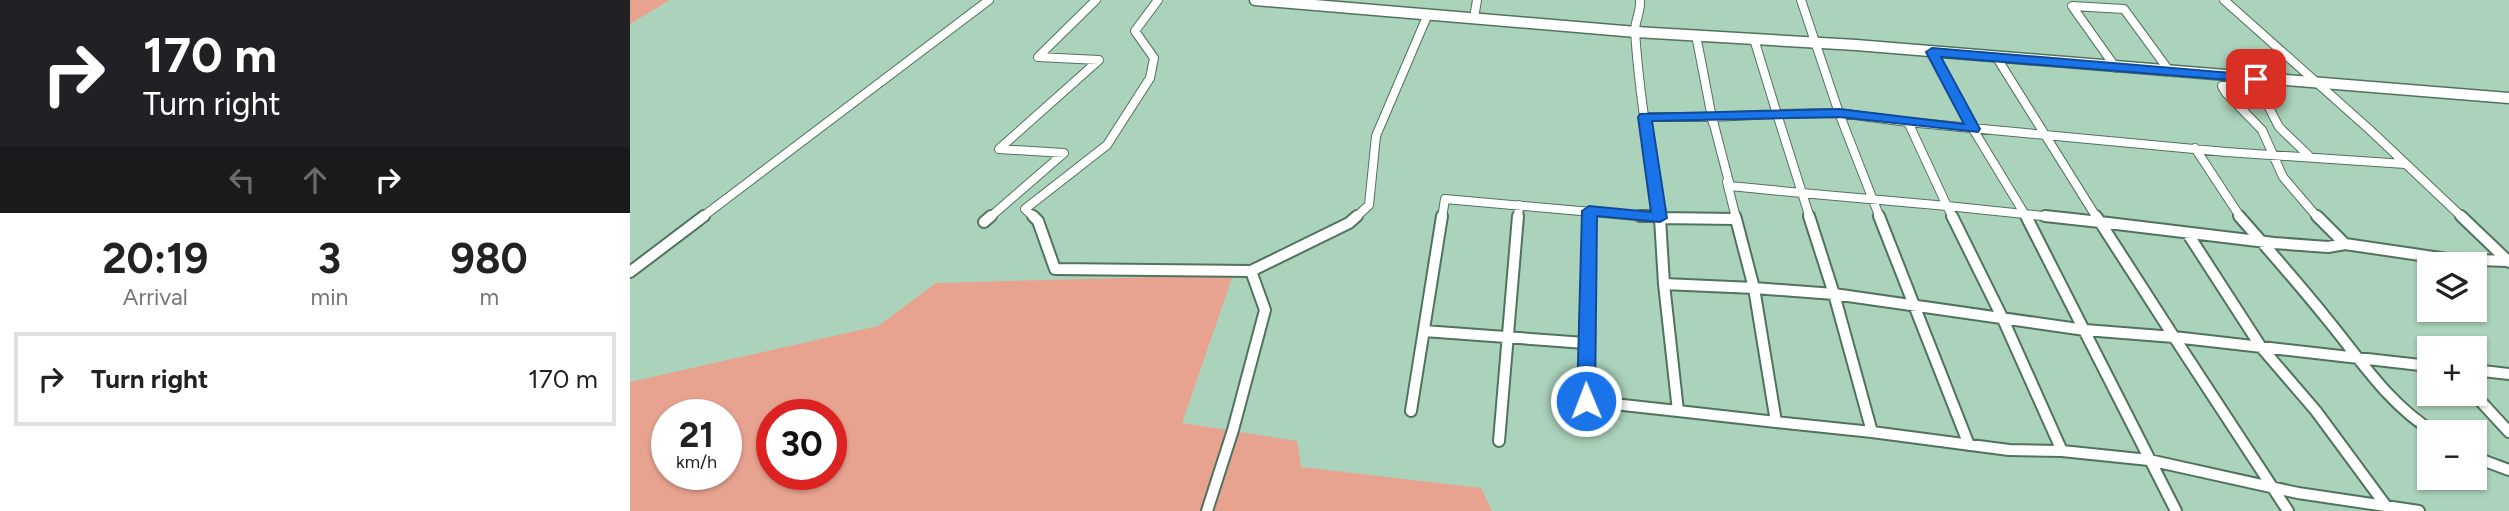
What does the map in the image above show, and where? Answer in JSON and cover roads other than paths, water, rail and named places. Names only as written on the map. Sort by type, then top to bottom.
[{"type":"street","points":[[630,272],[989,0]]},
{"type":"street","points":[[984,222],[1064,153],[999,149],[1098,60],[1038,57],[1096,0]]},
{"type":"street","points":[[1158,0],[1135,31],[1154,58],[1150,78],[1107,145],[1025,209],[1038,220],[1055,269],[1251,271],[1349,223],[1369,205],[1376,136],[1428,13]]},
{"type":"street","points":[[1255,0],[1636,32],[1932,52],[2170,72],[2231,81],[2319,83],[2509,97]]},
{"type":"street","points":[[1474,18],[1477,0]]},
{"type":"street","points":[[1640,0],[1636,32],[1644,117],[1660,218],[1664,284],[1678,411]]},
{"type":"street","points":[[1801,0],[1839,113],[1969,445]]},
{"type":"street","points":[[2224,0],[2319,83],[2508,262]]},
{"type":"street","points":[[2116,68],[2072,6],[2124,9],[2170,72]]},
{"type":"street","points":[[1696,35],[1712,117],[1754,288],[1776,422]]},
{"type":"street","points":[[1754,39],[1834,294],[1872,432]]},
{"type":"street","points":[[1932,52],[1973,129],[2026,216],[2176,511]]},
{"type":"street","points":[[1997,58],[2288,511]]},
{"type":"street","points":[[2309,156],[2279,127],[2261,92],[2231,81],[2222,86],[2239,110],[2263,132],[2288,182],[2345,244]]},
{"type":"street","points":[[1644,117],[1839,113],[1973,129],[2405,164]]},
{"type":"street","points":[[1712,117],[1730,186],[2100,222],[2261,242],[2328,247],[2345,244],[2447,259],[2508,262]]},
{"type":"street","points":[[1908,122],[2002,317],[2062,451]]},
{"type":"street","points":[[2195,148],[2239,216],[2329,321],[2356,358],[2417,422]]},
{"type":"street","points":[[1411,411],[1445,199],[1660,218],[1736,219]]},
{"type":"street","points":[[1499,441],[1519,205]]},
{"type":"street","points":[[1589,211],[1586,401],[1872,432],[2009,450],[2062,451],[2149,460],[2298,493],[2389,509],[2419,511]]},
{"type":"street","points":[[2188,234],[2261,347],[2316,411],[2389,509]]},
{"type":"street","points":[[1207,511],[1233,430],[1265,310],[1251,271]]},
{"type":"street","points":[[1664,284],[1834,294],[2085,330],[2174,337],[2417,365]]},
{"type":"street","points":[[1424,331],[1585,343]]},
{"type":"street","points":[[2487,371],[2509,374]]},
{"type":"street","points":[[2485,406],[2509,432]]},
{"type":"street","points":[[2487,462],[2509,470]]}]
